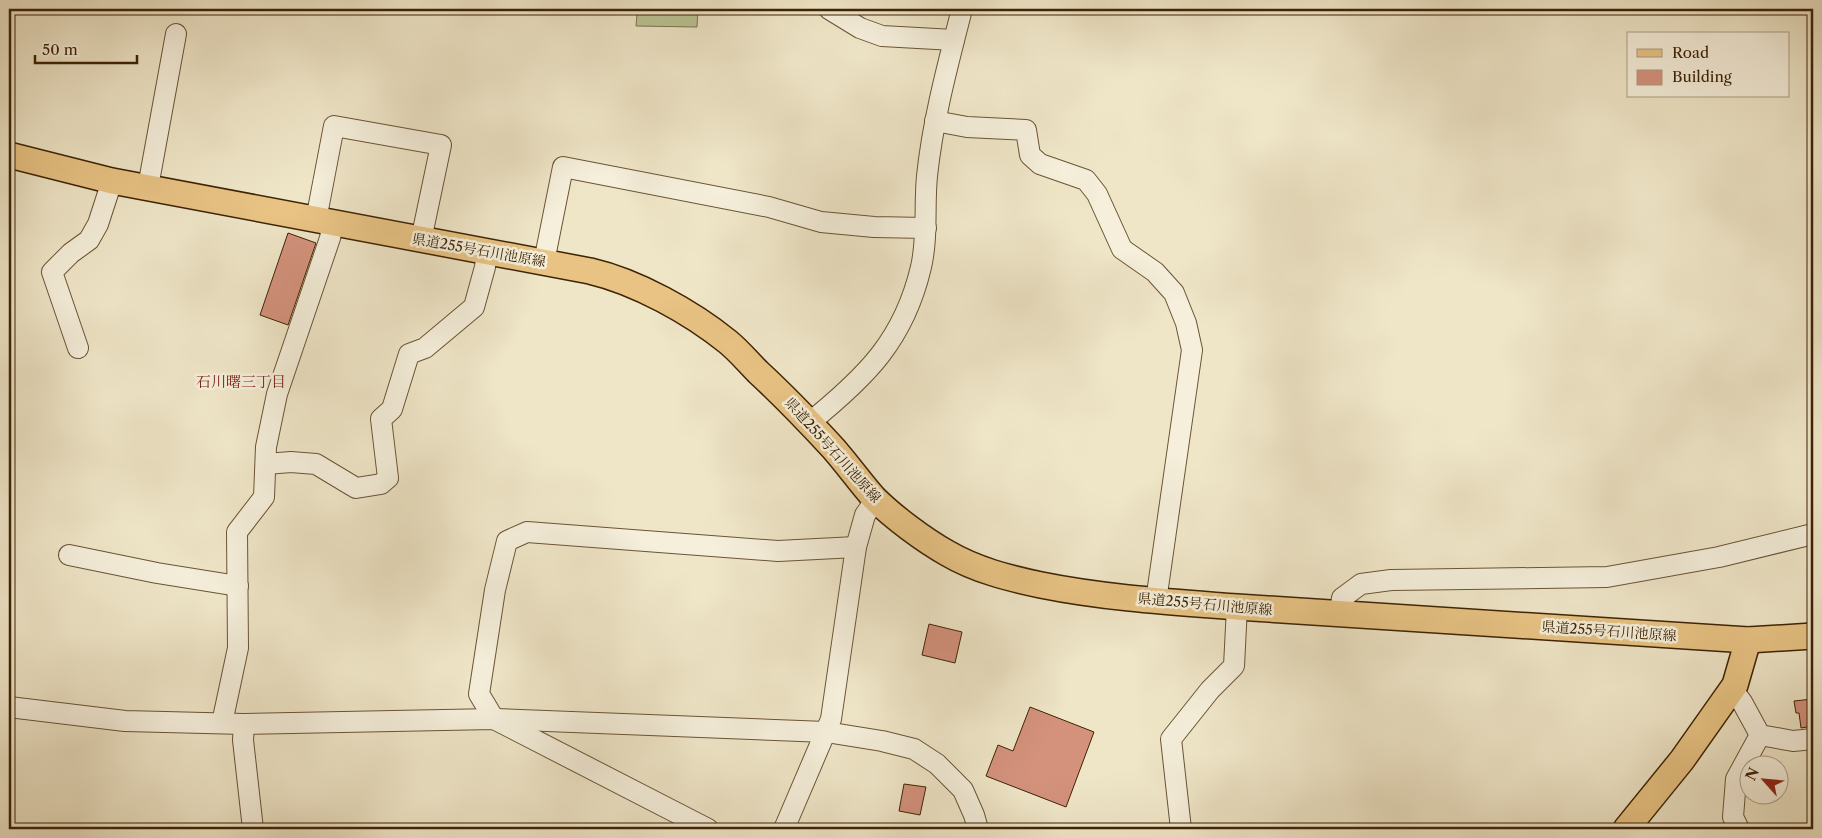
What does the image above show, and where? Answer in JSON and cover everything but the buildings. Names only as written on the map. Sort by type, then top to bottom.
[{"type":"main road","name":"県道255号石川池原線","points":[[9,155],[112,181],[544,262],[614,277],[633,285],[676,308],[728,342],[789,400],[876,499],[924,539],[948,554],[975,567],[1018,580],[1075,592],[1237,608],[1748,640],[1813,636]]},
{"type":"main road","points":[[1626,829],[1682,760],[1738,680],[1748,640]]},
{"type":"street","points":[[829,9],[860,28],[882,36],[954,40]]},
{"type":"street","points":[[809,424],[840,398],[878,360],[904,319],[921,266],[926,228],[927,176],[935,121],[941,87],[962,9]]},
{"type":"street","points":[[148,187],[176,34]]},
{"type":"street","points":[[935,121],[967,127],[1026,130],[1030,155],[1040,164],[1086,180],[1097,194],[1122,250],[1155,272],[1174,293],[1186,323],[1192,350],[1156,601]]},
{"type":"street","points":[[222,723],[238,648],[237,532],[264,497],[266,447],[277,394],[330,238],[324,221],[334,126],[441,145],[421,240]]},
{"type":"street","points":[[544,262],[563,167],[769,207],[821,222],[926,228]]},
{"type":"street","points":[[78,348],[52,272],[71,253],[89,240],[98,224],[112,181]]},
{"type":"street","points":[[266,464],[291,462],[316,464],[356,488],[381,484],[388,478],[382,419],[392,409],[409,354],[425,348],[474,307],[485,267],[487,251]]},
{"type":"street","points":[[784,829],[831,719],[856,547],[865,515],[876,499]]},
{"type":"street","points":[[708,829],[494,719],[479,694],[496,590],[507,541],[527,532],[778,551],[856,547]]},
{"type":"street","points":[[1340,613],[1342,598],[1361,584],[1391,580],[1607,577],[1719,557],[1813,534]]},
{"type":"street","points":[[69,555],[157,573],[238,586]]},
{"type":"street","points":[[1181,829],[1171,739],[1210,690],[1234,666],[1237,608]]},
{"type":"street","points":[[1732,689],[1742,702],[1760,735]]},
{"type":"street","points":[[9,707],[125,721],[244,724],[494,719],[826,732],[882,741],[914,749],[937,764],[963,790],[978,829]]},
{"type":"street","points":[[244,724],[253,829]]},
{"type":"street","points":[[1760,735],[1793,741],[1813,740]]},
{"type":"street","points":[[1738,829],[1733,817],[1736,779],[1760,735]]},
{"type":"green space","points":[[635,9],[698,9],[697,27],[636,26],[637,14]]},
{"type":"district","name":"石川曙三丁目","points":[[241,381]]}]
